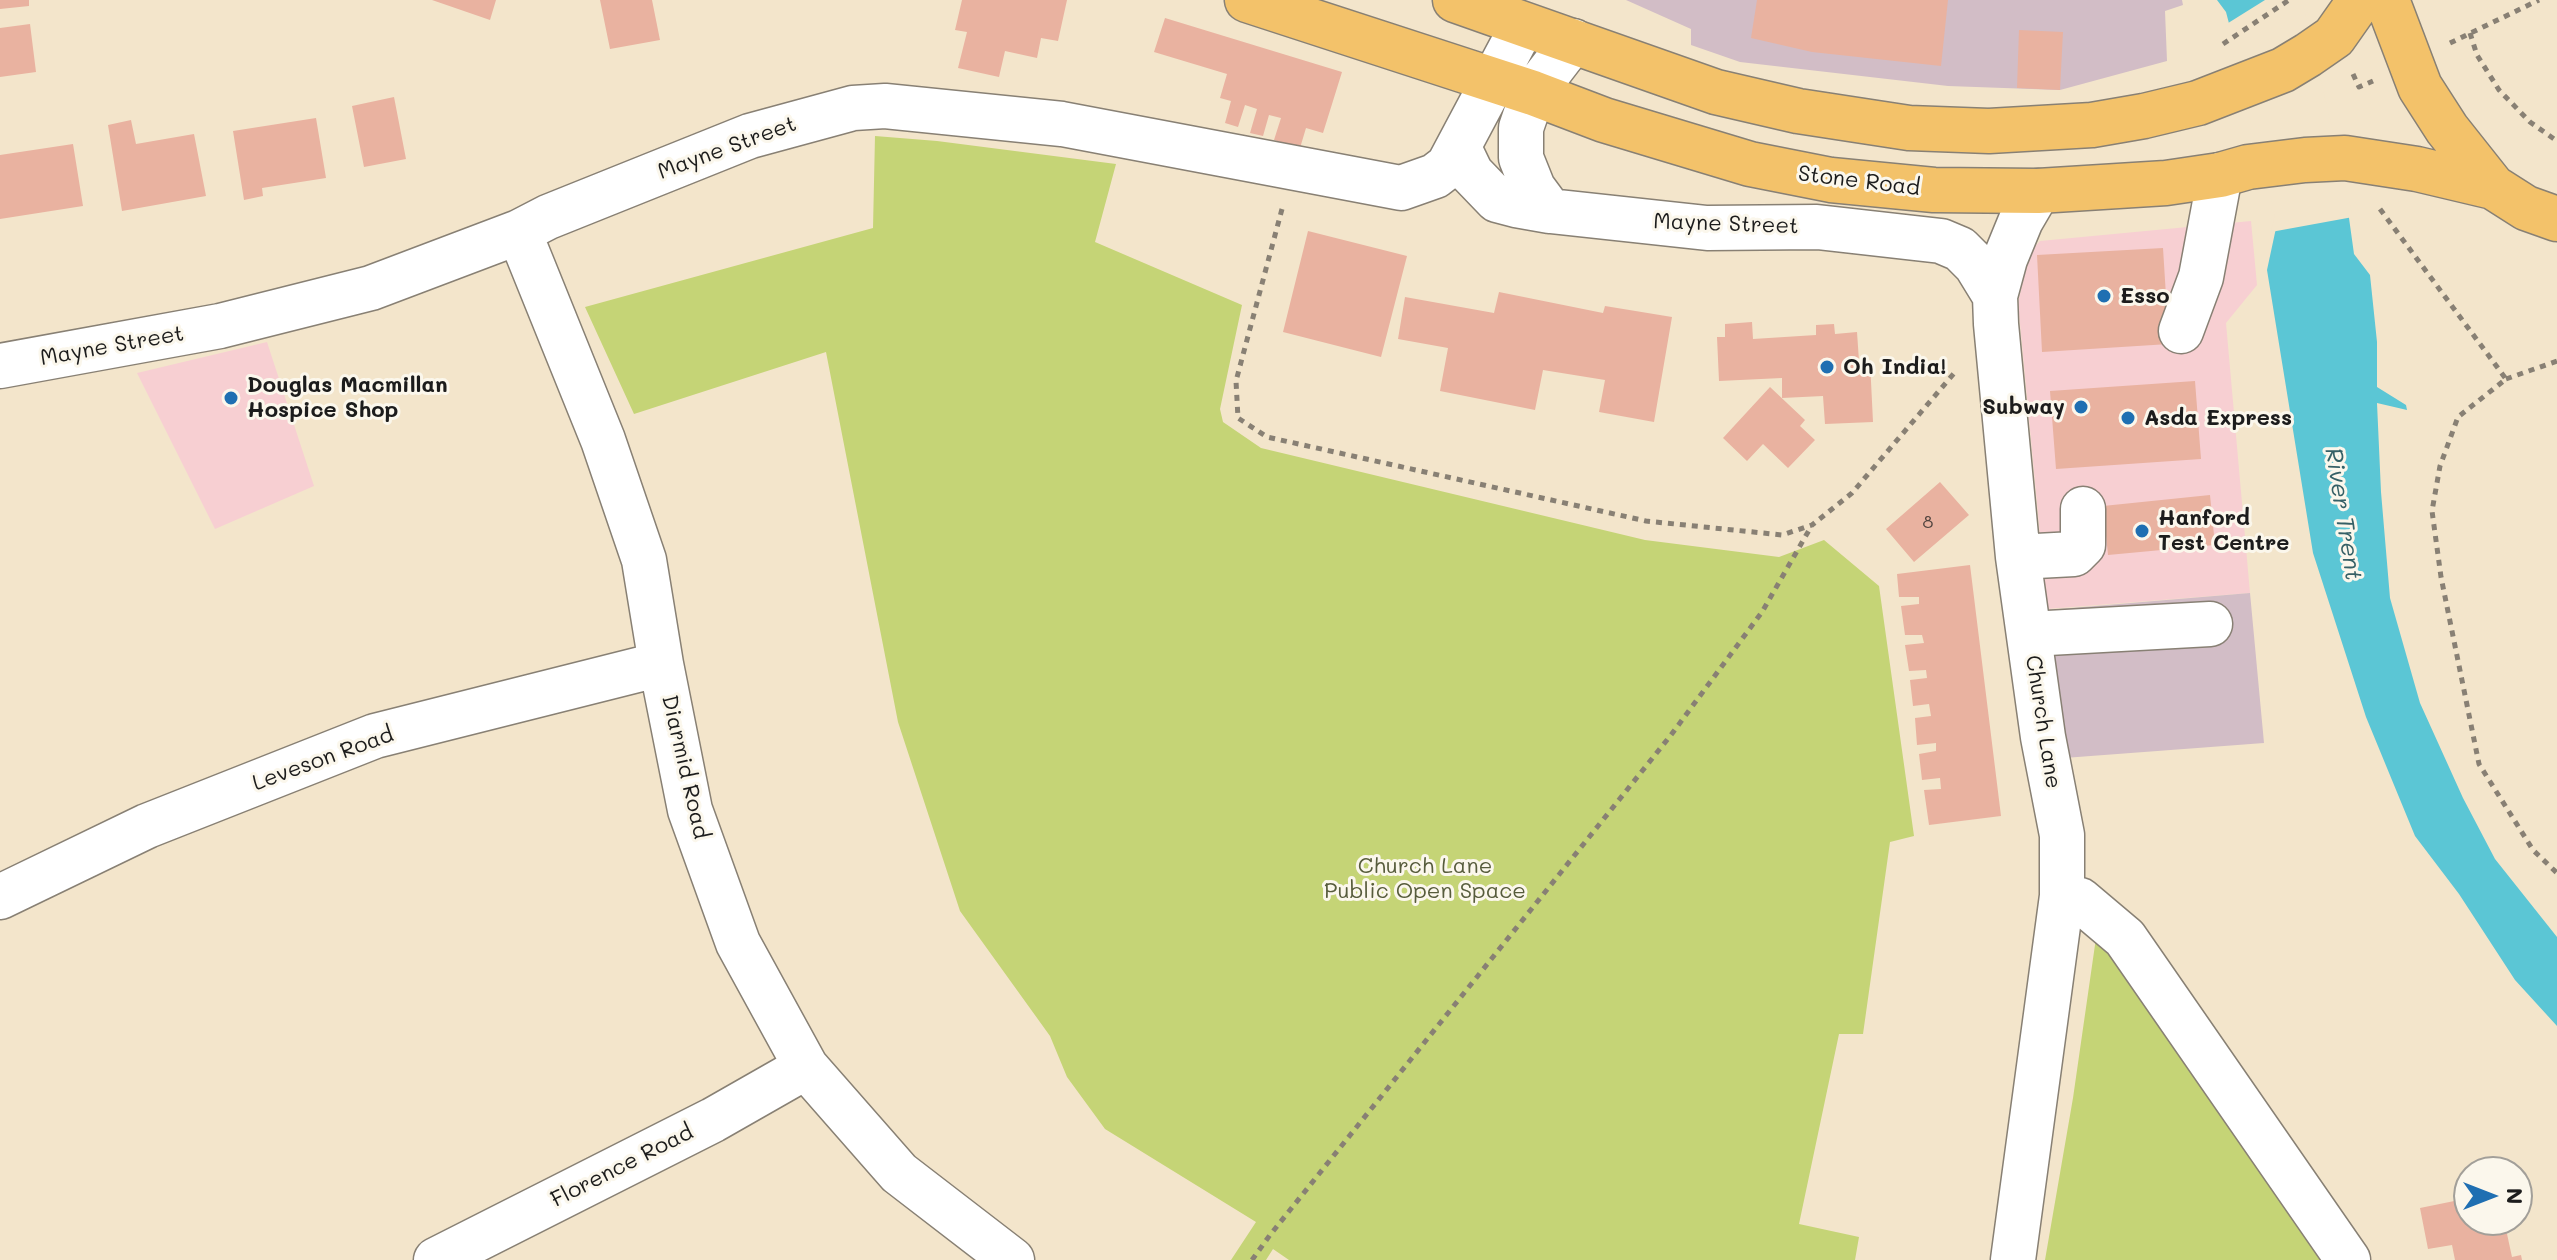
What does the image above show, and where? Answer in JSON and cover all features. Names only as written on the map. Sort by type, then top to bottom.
[{"type":"highway","name":"Stone Road","points":[[1247,0],[1533,93],[1604,120],[1750,164],[1831,180],[1934,190],[2038,191],[2166,183],[2305,160],[2360,160],[2525,205]]},
{"type":"highway","points":[[1455,0],[1716,92],[1798,111],[1909,128],[1989,131],[2092,125],[2198,103],[2283,70],[2318,49],[2383,1],[2420,87],[2447,129],[2557,238]]},
{"type":"street","name":"Mayne Street","points":[[0,366],[220,326],[371,288],[519,232],[548,217],[750,136],[823,115],[874,107],[971,113],[1062,124],[1401,188],[1435,176],[1448,166],[1523,25]]},
{"type":"street","points":[[1550,211],[1533,188],[1521,158],[1521,128],[1533,93],[1573,41]]},
{"type":"street","name":"Mayne Street","points":[[1459,148],[1471,173],[1497,200],[1550,211],[1707,228],[1817,227],[1941,241],[1960,249],[1976,265],[1996,310]]},
{"type":"street","points":[[2181,331],[2234,171]]},
{"type":"street","name":"Church Lane","points":[[2013,1260],[2062,896],[2062,835],[2043,737],[2018,557],[1996,310],[2005,259],[2021,220],[2038,191]]},
{"type":"street","name":"Diarmid Road","points":[[519,232],[603,440],[644,560],[690,810],[738,943],[806,1067],[899,1173],[1012,1260]]},
{"type":"street","points":[[2018,557],[2074,554],[2083,545],[2083,509]]},
{"type":"street","points":[[2030,634],[2210,624]]},
{"type":"street","name":"Leveson Road","points":[[0,897],[147,826],[375,736],[661,664]]},
{"type":"street","points":[[2062,896],[2080,900],[2125,938],[2348,1260]]},
{"type":"street","name":"Florence Road","points":[[436,1260],[713,1120],[806,1067]]},
{"type":"path","points":[[2216,48],[2289,0]]},
{"type":"path","points":[[2445,46],[2539,0]]},
{"type":"path","points":[[2470,33],[2477,55],[2499,90],[2530,122],[2557,141]]},
{"type":"path","points":[[2353,73],[2359,87],[2384,76]]},
{"type":"path","points":[[2360,160],[2375,203],[2506,379]]},
{"type":"path","points":[[1293,169],[1236,381],[1238,418],[1267,437],[1646,521],[1782,535],[1812,525],[1852,493],[1996,310]]},
{"type":"path","points":[[2557,361],[2506,379],[2458,417],[2440,466],[2432,511],[2441,577],[2479,764],[2533,850],[2557,873]]},
{"type":"path","points":[[1252,1260],[1671,735],[1762,612],[1812,525]]},
{"type":"shaded area","points":[[1626,0],[2182,0],[2183,5],[2165,11],[2167,61],[2060,90],[1948,86],[1740,62],[1691,45],[1691,29]]},
{"type":"shaded area","points":[[2251,221],[2257,285],[2226,323],[2250,593],[2047,609],[2018,303],[2029,253],[2040,241]]},
{"type":"shaded area","points":[[267,342],[314,486],[215,529],[137,373]]},
{"type":"shaded area","points":[[2250,593],[2264,743],[2064,758],[2047,610]]},
{"type":"green space","name":"Church Lane Public Open Space","points":[[875,136],[1116,164],[1095,242],[1242,305],[1220,409],[1223,422],[1261,448],[1645,540],[1779,557],[1824,540],[1879,586],[1914,836],[1890,842],[1863,1034],[1839,1034],[1799,1224],[1859,1237],[1855,1260],[1289,1260],[1273,1249],[1266,1260],[1231,1260],[1256,1222],[1105,1129],[1067,1077],[1050,1036],[960,911],[898,722],[826,352],[634,414],[585,307],[873,228]]},
{"type":"green space","points":[[2097,931],[2333,1260],[2045,1260]]},
{"type":"water","name":"River Trent","points":[[2217,0],[2298,0],[2349,218],[2354,254],[2370,275],[2377,342],[2377,387],[2406,405],[2407,410],[2377,403],[2390,598],[2420,703],[2463,798],[2495,859],[2557,937],[2557,1026],[2515,980],[2459,894],[2415,836],[2366,717],[2313,553],[2267,270],[2279,214],[2226,12]]},
{"type":"pier","points":[[2265,0],[2302,0],[2353,217],[2271,232],[2275,214],[2225,25]]},
{"type":"building","points":[[0,0],[29,0],[29,6],[0,9]]},
{"type":"building","points":[[432,0],[496,0],[490,20]]},
{"type":"building","points":[[600,0],[652,0],[660,40],[610,49]]},
{"type":"building","points":[[962,0],[1067,0],[1058,41],[1041,38],[1037,58],[1005,51],[999,77],[958,68],[967,32],[955,30]]},
{"type":"building","points":[[1757,0],[1948,0],[1941,66],[1812,52],[1751,38]]},
{"type":"building","points":[[1165,18],[1342,72],[1323,133],[1306,128],[1300,148],[1274,140],[1281,118],[1269,115],[1263,136],[1250,133],[1257,109],[1245,105],[1238,127],[1225,123],[1231,101],[1220,98],[1227,74],[1154,52]]},
{"type":"building","points":[[30,24],[36,72],[0,77],[0,28]]},
{"type":"building","points":[[2019,30],[2063,32],[2060,90],[2017,88]]},
{"type":"building","points":[[394,97],[406,159],[364,167],[352,106]]},
{"type":"building","points":[[316,118],[326,178],[262,188],[263,196],[244,200],[233,131]]},
{"type":"building","points":[[131,120],[136,144],[194,134],[206,196],[122,211],[108,125]]},
{"type":"building","points":[[73,144],[83,206],[0,219],[0,155]]},
{"type":"building","points":[[1308,231],[1407,256],[1381,357],[1283,332]]},
{"type":"building","points":[[2163,248],[2169,344],[2042,352],[2037,255]]},
{"type":"building","points":[[1499,292],[1603,313],[1605,306],[1672,317],[1654,422],[1599,412],[1605,380],[1543,370],[1535,410],[1440,391],[1448,348],[1398,339],[1405,297],[1494,313]]},
{"type":"building","points":[[1752,322],[1753,339],[1816,335],[1816,325],[1834,324],[1835,334],[1857,332],[1859,361],[1870,361],[1873,422],[1825,424],[1823,396],[1782,398],[1782,378],[1719,381],[1717,337],[1725,337],[1725,324]]},
{"type":"building","points":[[2195,381],[2201,459],[2056,469],[2050,391]]},
{"type":"building","points":[[1770,387],[1805,420],[1800,426],[1815,440],[1788,468],[1763,444],[1747,461],[1723,438]]},
{"type":"building","points":[[1940,482],[1969,515],[1914,562],[1886,529]]},
{"type":"building","points":[[2210,495],[2215,545],[2108,555],[2103,506]]},
{"type":"building","points":[[1970,565],[2001,816],[1929,825],[1924,790],[1941,789],[1940,778],[1922,780],[1919,754],[1936,751],[1936,743],[1917,745],[1915,718],[1931,716],[1929,704],[1913,706],[1910,680],[1927,678],[1926,670],[1909,671],[1905,645],[1924,643],[1922,635],[1905,635],[1901,606],[1919,604],[1919,597],[1899,597],[1897,574]]},
{"type":"building","points":[[2453,1201],[2453,1236],[2507,1236],[2512,1257],[2521,1255],[2522,1260],[2455,1260],[2452,1245],[2428,1249],[2420,1208]]},
{"type":"place","name":"Esso","points":[[2104,296]]},
{"type":"place","name":"Oh India!","points":[[1827,367]]},
{"type":"place","name":"Douglas Macmillan Hospice Shop","points":[[231,398]]},
{"type":"place","name":"Subway","points":[[2081,407]]},
{"type":"place","name":"Asda Express","points":[[2128,418]]},
{"type":"place","name":"Hanford Test Centre","points":[[2142,531]]}]
